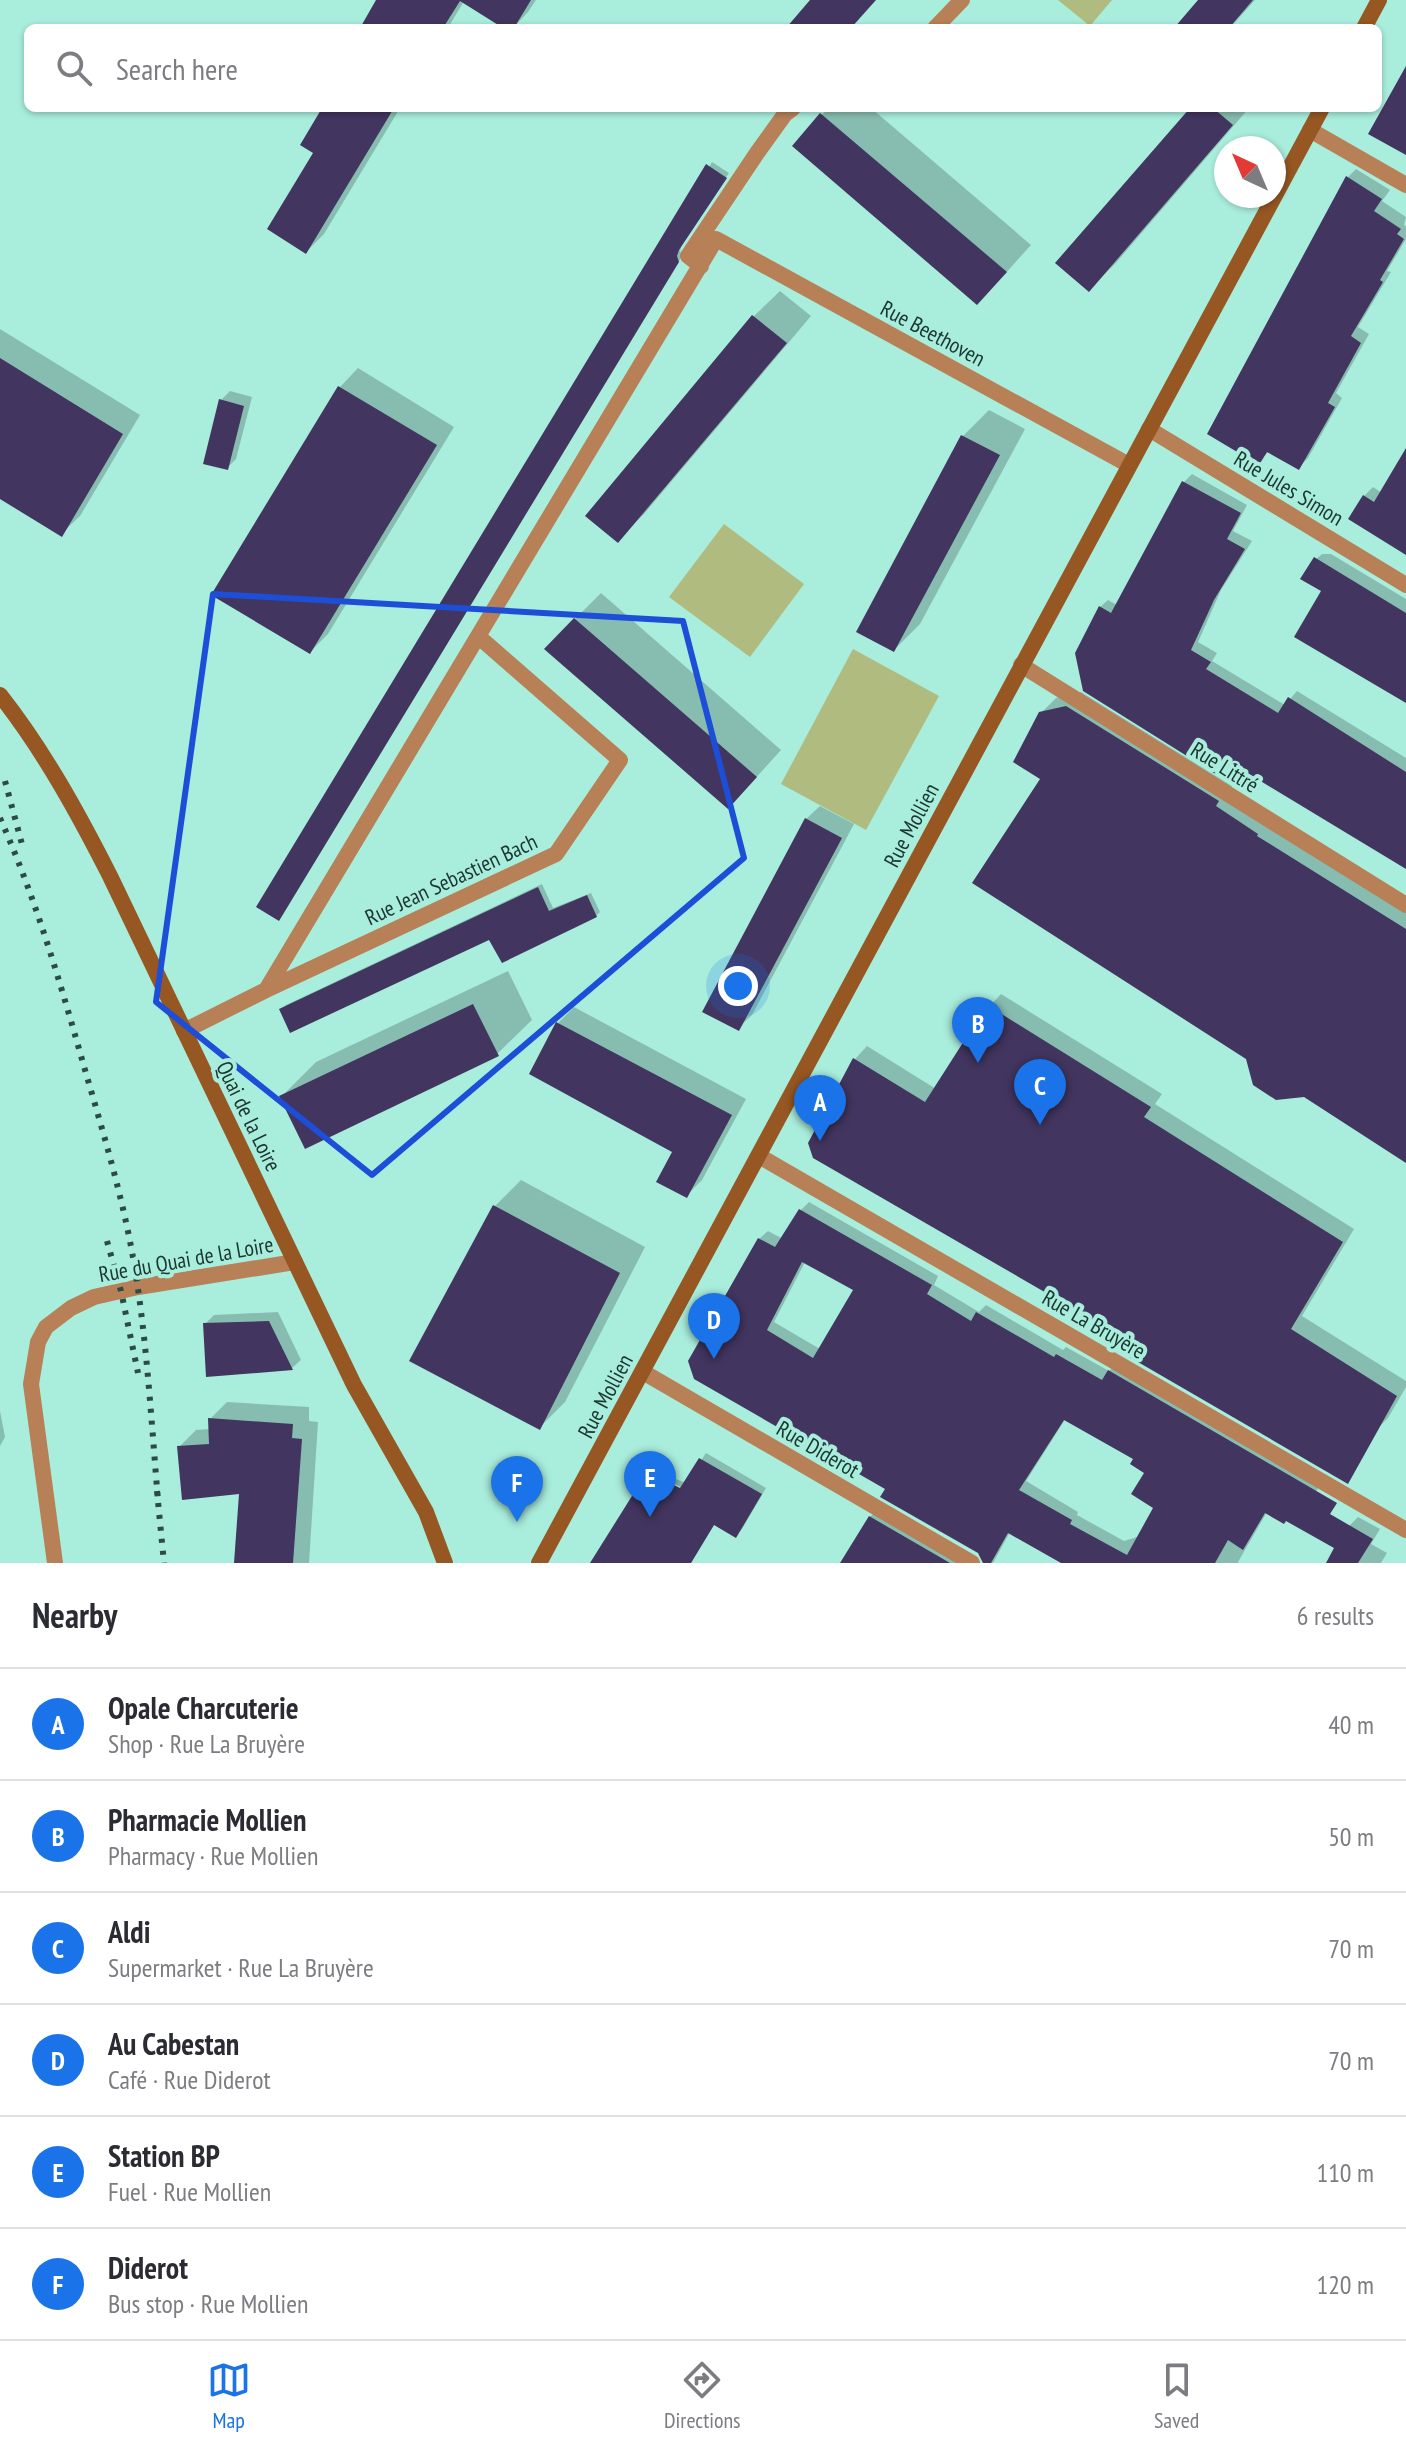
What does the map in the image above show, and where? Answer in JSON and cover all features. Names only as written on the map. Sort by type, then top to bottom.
[{"type":"street","points":[[939,24],[962,0]]},
{"type":"street","points":[[1366,24],[1379,0]]},
{"type":"street","points":[[266,990],[701,266],[688,256],[788,112]]},
{"type":"street","name":"Rue Mollien","points":[[539,1563],[1320,112]]},
{"type":"street","points":[[1310,130],[1406,185]]},
{"type":"street","name":"Rue Beethoven","points":[[701,266],[716,239],[1129,465]]},
{"type":"street","name":"Rue Jules Simon","points":[[1149,429],[1406,585]]},
{"type":"street","name":"Rue Jean Sebastien Bach","points":[[184,1031],[556,854],[620,760],[479,637]]},
{"type":"street","name":"Rue Littré","points":[[1021,665],[1406,905]]},
{"type":"street","name":"Quai de la Loire","points":[[0,695],[41,751],[73,805],[354,1385],[426,1512],[445,1563]]},
{"type":"street","name":"Rue La Bruyère","points":[[759,1156],[1406,1530]]},
{"type":"street","name":"Rue du Quai de la Loire","points":[[55,1563],[31,1384],[38,1342],[46,1327],[71,1308],[94,1297],[295,1262]]},
{"type":"street","name":"Rue Diderot","points":[[643,1372],[972,1563]]},
{"type":"highlighted area","points":[[213,594],[683,621],[744,858],[372,1175],[156,1002]]},
{"type":"green space","points":[[1058,0],[1112,0],[1092,24],[1088,24]]},
{"type":"green space","points":[[724,524],[804,584],[750,657],[669,597]]},
{"type":"green space","points":[[853,649],[939,696],[866,830],[781,784]]},
{"type":"building","points":[[376,0],[531,0],[516,24],[497,24],[460,1],[446,24],[362,24]]},
{"type":"building","points":[[810,0],[876,0],[855,24],[789,24]]},
{"type":"building","points":[[1198,0],[1253,0],[1232,24],[1177,24]]},
{"type":"building","points":[[1406,66],[1406,155],[1368,134]]},
{"type":"building","points":[[320,112],[392,112],[306,254],[267,229],[313,153],[300,145]]},
{"type":"building","points":[[1187,112],[1218,112],[1233,125],[1224,136],[1214,136],[1214,147],[1089,292],[1055,263]]},
{"type":"building","points":[[820,113],[1007,272],[977,305],[792,146]]},
{"type":"building","points":[[706,164],[727,178],[679,250],[679,262],[279,921],[256,907]]},
{"type":"building","points":[[1346,176],[1382,199],[1374,211],[1401,229],[1397,234],[1404,239],[1351,336],[1361,343],[1328,403],[1335,407],[1299,470],[1267,452],[1259,465],[1207,434]]},
{"type":"building","points":[[752,315],[787,343],[618,543],[585,516]]},
{"type":"building","points":[[0,358],[123,434],[62,537],[0,499]]},
{"type":"building","points":[[338,386],[437,445],[310,654],[211,595]]},
{"type":"building","points":[[219,399],[244,406],[228,470],[203,464]]},
{"type":"building","points":[[961,435],[1000,455],[894,652],[856,632]]},
{"type":"building","points":[[1406,448],[1406,555],[1348,519],[1363,495],[1374,502]]},
{"type":"building","points":[[1182,481],[1241,513],[1227,539],[1245,549],[1214,600],[1191,650],[1211,662],[1206,669],[1278,713],[1288,697],[1406,772],[1406,869],[1239,768],[1230,783],[1083,691],[1075,653],[1099,606],[1111,613]]},
{"type":"building","points":[[1314,557],[1406,613],[1406,703],[1294,637],[1321,591],[1300,579]]},
{"type":"building","points":[[574,618],[757,777],[728,809],[544,649]]},
{"type":"building","points":[[1066,706],[1219,801],[1216,806],[1257,836],[1406,929],[1406,1163],[1304,1097],[1276,1100],[1253,1085],[1246,1059],[972,883],[1040,779],[1013,762],[1039,712]]},
{"type":"building","points":[[805,818],[842,838],[739,1031],[702,1012]]},
{"type":"building","points":[[538,887],[549,911],[587,895],[597,917],[502,963],[489,940],[290,1033],[279,1009]]},
{"type":"building","points":[[473,1004],[499,1056],[305,1149],[279,1096]]},
{"type":"building","points":[[987,1005],[1151,1107],[1144,1117],[1343,1242],[1291,1329],[1397,1396],[1348,1484],[1119,1351],[1126,1339],[813,1158],[808,1143],[853,1058],[925,1102]]},
{"type":"building","points":[[556,1022],[732,1115],[687,1198],[656,1182],[672,1152],[529,1074]]},
{"type":"building","points":[[493,1205],[620,1273],[540,1430],[409,1361]]},
{"type":"building","points":[[799,1209],[932,1285],[927,1294],[971,1321],[976,1312],[1054,1357],[1056,1354],[1102,1380],[1108,1370],[1337,1503],[1330,1514],[1373,1539],[1358,1563],[1326,1563],[1334,1548],[1265,1513],[1243,1550],[1228,1540],[1215,1563],[1061,1563],[1008,1533],[991,1563],[983,1563],[978,1553],[880,1497],[885,1489],[694,1379],[688,1361],[758,1238],[775,1247]],"holes":[[[802,1262],[853,1290],[813,1358],[767,1330]],[[1064,1420],[1133,1459],[1130,1464],[1144,1473],[1131,1494],[1153,1508],[1127,1555],[1070,1524],[1072,1520],[1019,1490]]]},
{"type":"building","points":[[269,1321],[293,1370],[206,1377],[203,1323]]},
{"type":"building","points":[[208,1418],[293,1424],[292,1438],[302,1439],[293,1563],[234,1563],[239,1494],[182,1500],[177,1446],[209,1444]]},
{"type":"building","points":[[699,1458],[762,1494],[736,1538],[714,1525],[691,1563],[590,1563],[642,1480],[664,1492],[669,1483],[680,1488]]},
{"type":"building","points":[[869,1516],[950,1563],[840,1563]]},
{"type":"railway","points":[[5,781],[23,848]]},
{"type":"railway","points":[[0,818],[57,974],[122,1206],[141,1315],[158,1500]]},
{"type":"railway","points":[[107,1241],[138,1373]]},
{"type":"railway","points":[[157,1491],[164,1563]]},
{"type":"place","name":"Pharmacie Mollien","points":[[978,1063]]},
{"type":"place","name":"Aldi","points":[[1040,1125]]},
{"type":"place","name":"Opale Charcuterie","points":[[820,1141]]},
{"type":"place","name":"Au Cabestan","points":[[714,1359]]},
{"type":"place","name":"Station BP","points":[[650,1517]]},
{"type":"place","name":"Diderot","points":[[517,1522]]}]
